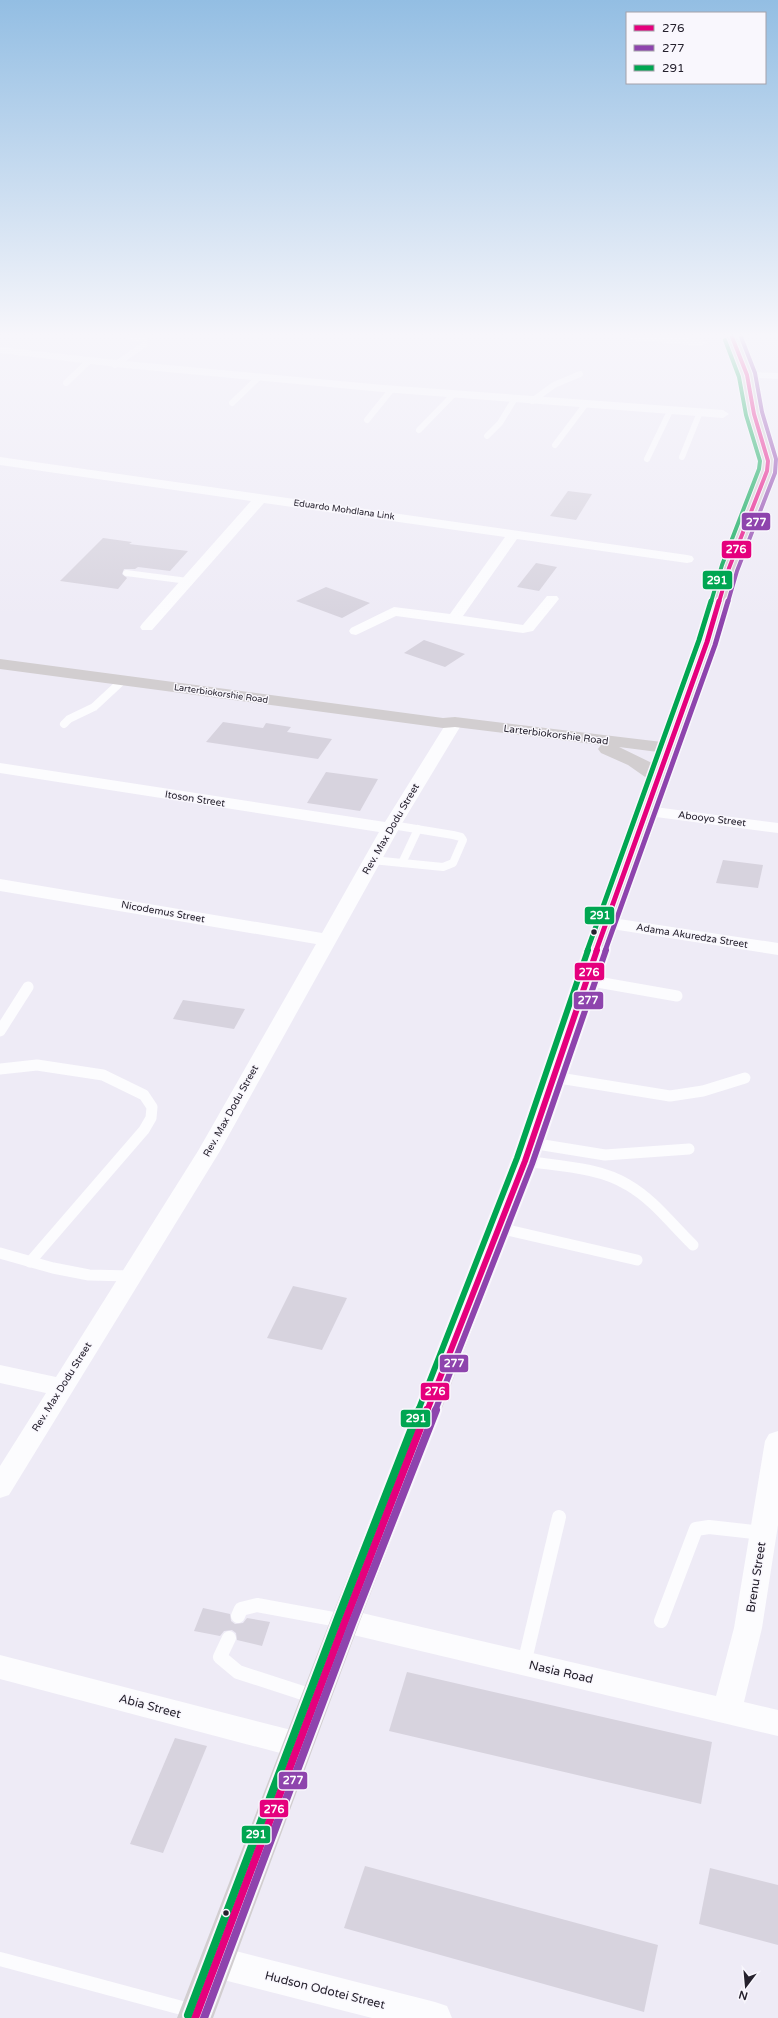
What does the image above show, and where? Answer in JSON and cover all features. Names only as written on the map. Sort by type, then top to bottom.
[{"type":"main road","points":[[196,2015],[345,1621],[528,1152],[606,923],[707,642],[729,568],[767,471],[768,461],[760,431]]},
{"type":"main road","name":"Larterbiokorshie Road","points":[[0,664],[450,724],[604,748],[669,747]]},
{"type":"main road","name":"Larterbiokorshie Road","points":[[450,724],[669,747]]},
{"type":"main road","points":[[604,748],[639,762],[649,768],[658,779]]},
{"type":"street","name":"Eduardo Mohdlana Link","points":[[0,461],[687,559]]},
{"type":"street","points":[[147,627],[261,498]]},
{"type":"street","points":[[454,619],[513,535]]},
{"type":"street","points":[[356,631],[394,611],[523,629],[528,628],[552,599]]},
{"type":"street","name":"Rev. Max Dodu Street","points":[[0,1488],[209,1151],[450,724]]},
{"type":"street","name":"Itoson Street","points":[[0,768],[391,827]]},
{"type":"street","name":"Abooyo Street","points":[[646,811],[778,828]]},
{"type":"street","name":"Nicodemus Street","points":[[0,885],[327,940]]},
{"type":"street","name":"Adama Akuredza Street","points":[[606,923],[778,949]]},
{"type":"street","points":[[0,1374],[62,1388]]},
{"type":"street","name":"Brenu Street","points":[[727,1711],[748,1628],[778,1441]]},
{"type":"street","name":"Nasia Road","points":[[345,1621],[778,1723]]},
{"type":"street","name":"Abia Street","points":[[0,1667],[299,1745]]},
{"type":"street","name":"Hudson Odotei Street","points":[[216,1962],[435,2018]]},
{"type":"lane","points":[[487,436],[492,431]]},
{"type":"lane","points":[[555,445],[565,431]]},
{"type":"lane","points":[[647,459],[660,431]]},
{"type":"lane","points":[[682,457],[692,431]]},
{"type":"lane","points":[[126,573],[188,581]]},
{"type":"lane","points":[[64,724],[69,719],[94,707],[122,680]]},
{"type":"lane","points":[[372,860],[443,867],[450,866],[453,863],[463,840],[461,837],[418,829],[391,827]]},
{"type":"lane","points":[[402,863],[418,829]]},
{"type":"lane","points":[[586,980],[677,996]]},
{"type":"lane","points":[[1,1028],[28,987]]},
{"type":"lane","points":[[0,1069],[37,1065],[103,1075],[144,1095],[152,1107],[151,1118],[144,1130],[30,1262]]},
{"type":"lane","points":[[553,1077],[670,1096],[703,1091],[745,1078]]},
{"type":"lane","points":[[528,1152],[605,1155],[689,1149]]},
{"type":"lane","points":[[528,1152],[627,1184],[638,1192],[693,1245]]},
{"type":"lane","points":[[499,1228],[637,1260]]},
{"type":"lane","points":[[0,1253],[53,1268],[89,1275],[131,1276]]},
{"type":"lane","points":[[524,1664],[560,1517]]},
{"type":"lane","points":[[661,1621],[690,1541],[696,1529],[709,1527],[763,1533]]},
{"type":"lane","points":[[238,1616],[242,1609],[257,1605],[345,1621]]},
{"type":"lane","points":[[229,1638],[220,1657],[238,1672],[317,1697]]},
{"type":"lane","points":[[0,1959],[196,2015]]},
{"type":"building","points":[[568,491],[592,494],[576,520],[550,516]]},
{"type":"building","points":[[103,538],[132,542],[129,544],[188,551],[170,571],[138,567],[135,569],[124,569],[122,574],[127,578],[118,589],[60,581]]},
{"type":"building","points":[[536,563],[557,567],[539,591],[517,587]]},
{"type":"building","points":[[326,587],[370,603],[342,618],[296,601]]},
{"type":"building","points":[[424,640],[465,654],[445,667],[404,653]]},
{"type":"building","points":[[223,722],[263,728],[266,723],[291,727],[287,732],[332,739],[318,759],[206,742]]},
{"type":"building","points":[[326,772],[378,779],[360,811],[307,803]]},
{"type":"building","points":[[723,860],[763,865],[758,888],[716,883]]},
{"type":"building","points":[[183,1000],[245,1009],[234,1029],[173,1019]]},
{"type":"building","points":[[293,1286],[347,1298],[322,1350],[267,1338]]},
{"type":"building","points":[[203,1608],[230,1614],[231,1621],[235,1624],[243,1623],[247,1618],[270,1622],[262,1646],[237,1640],[236,1633],[232,1630],[224,1631],[220,1636],[194,1631]]},
{"type":"building","points":[[407,1672],[712,1742],[701,1804],[389,1731]]},
{"type":"building","points":[[175,1738],[207,1746],[163,1853],[130,1844]]},
{"type":"building","points":[[365,1866],[658,1945],[644,2012],[344,1928]]},
{"type":"building","points":[[710,1868],[778,1885],[778,1945],[699,1924]]},
{"type":"transit line","name":"291","points":[[188,2015],[338,1618],[517,1158],[598,920],[699,640],[722,565],[759,469],[760,461],[751,431]]},
{"type":"transit line","name":"276","points":[[195,2018],[345,1621],[525,1161],[606,923],[707,642],[729,568],[767,471],[768,461],[759,431]]},
{"type":"transit line","name":"277","points":[[204,2018],[352,1624],[532,1164],[614,926],[715,645],[737,571],[775,473],[776,459],[768,431]]}]
